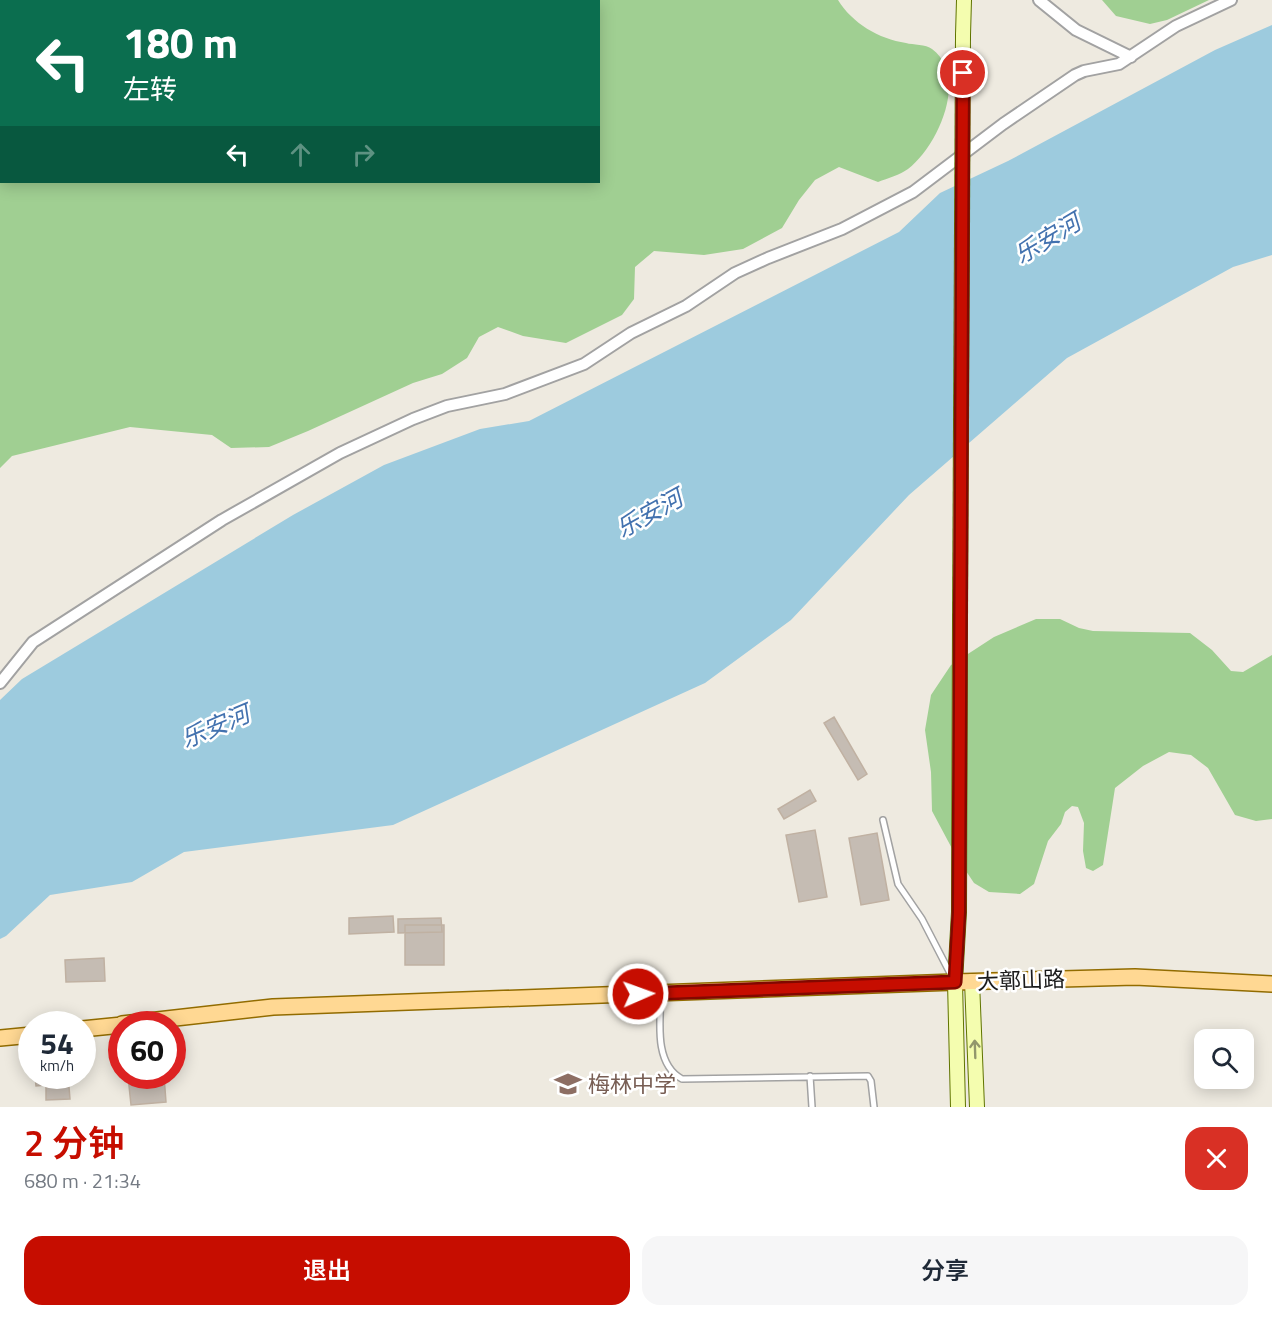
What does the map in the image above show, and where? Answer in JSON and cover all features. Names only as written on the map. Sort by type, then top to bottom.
[{"type":"main road","name":"大鄣山路","points":[[186,1017],[273,1007],[972,981],[1135,977],[1272,984]]},
{"type":"main road","points":[[0,1038],[18,1036]]},
{"type":"street","points":[[958,1107],[955,982],[959,912],[964,0]]},
{"type":"street","points":[[1039,0],[1076,30],[1131,57]]},
{"type":"street","points":[[0,683],[33,642],[222,520],[340,453],[447,406],[505,394],[584,364],[631,333],[686,306],[735,273],[842,229],[913,192],[1003,124],[1075,75],[1112,66],[1131,57],[1176,26],[1231,0]]},
{"type":"street","points":[[972,981],[976,1107]]},
{"type":"lane","points":[[883,820],[898,885],[922,920],[955,982]]},
{"type":"lane","points":[[661,993],[660,1033],[666,1064],[672,1073],[682,1079],[868,1077],[871,1081],[874,1107]]},
{"type":"lane","points":[[810,1076],[812,1107]]},
{"type":"green space","points":[[600,0],[838,0],[851,16],[867,29],[896,41],[929,47],[943,61],[948,76],[949,93],[945,111],[930,144],[908,169],[878,182],[839,167],[815,180],[799,200],[782,228],[743,249],[704,255],[654,251],[635,267],[634,299],[622,315],[566,343],[523,336],[498,327],[479,337],[467,358],[442,374],[413,383],[269,447],[231,448],[212,435],[130,427],[12,456],[0,468],[0,183],[600,183]]},
{"type":"green space","points":[[1102,0],[1209,0],[1167,20],[1150,24],[1116,16]]},
{"type":"green space","points":[[1036,619],[1060,619],[1079,628],[1093,631],[1190,633],[1212,650],[1231,671],[1243,672],[1272,655],[1272,819],[1256,821],[1235,815],[1208,768],[1191,755],[1169,752],[1143,766],[1115,788],[1103,865],[1093,871],[1086,868],[1083,851],[1084,823],[1078,807],[1072,806],[1065,812],[1061,824],[1048,841],[1034,884],[1020,894],[989,892],[974,883],[956,856],[932,811],[931,772],[925,730],[931,695],[951,665],[994,637]]},
{"type":"water","name":"乐安河","points":[[1272,25],[1272,255],[1233,267],[1067,358],[909,495],[791,620],[705,683],[393,825],[184,852],[132,882],[50,895],[0,939],[0,700],[22,679],[293,515],[384,465],[480,429],[529,421],[899,232],[940,193],[1008,161],[1215,50]]},
{"type":"building","points":[[834,717],[867,774],[858,780],[824,723]]},
{"type":"building","points":[[810,790],[816,801],[784,819],[778,809]]},
{"type":"building","points":[[815,830],[827,897],[799,902],[786,835]]},
{"type":"building","points":[[877,833],[889,900],[861,905],[849,838]]},
{"type":"building","points":[[393,916],[394,932],[349,934],[349,918]]},
{"type":"building","points":[[441,918],[442,932],[398,933],[398,919]]},
{"type":"building","points":[[405,925],[444,925],[444,965],[405,965]]},
{"type":"building","points":[[104,958],[105,981],[66,982],[65,960]]},
{"type":"building","points":[[46,1089],[69,1089],[70,1099],[46,1100]]},
{"type":"building","points":[[129,1089],[165,1089],[166,1102],[131,1105]]},
{"type":"place","name":"梅林中学","points":[[568,1084]]},
{"type":"route","points":[[638,994],[955,982],[959,912],[963,73]]}]
